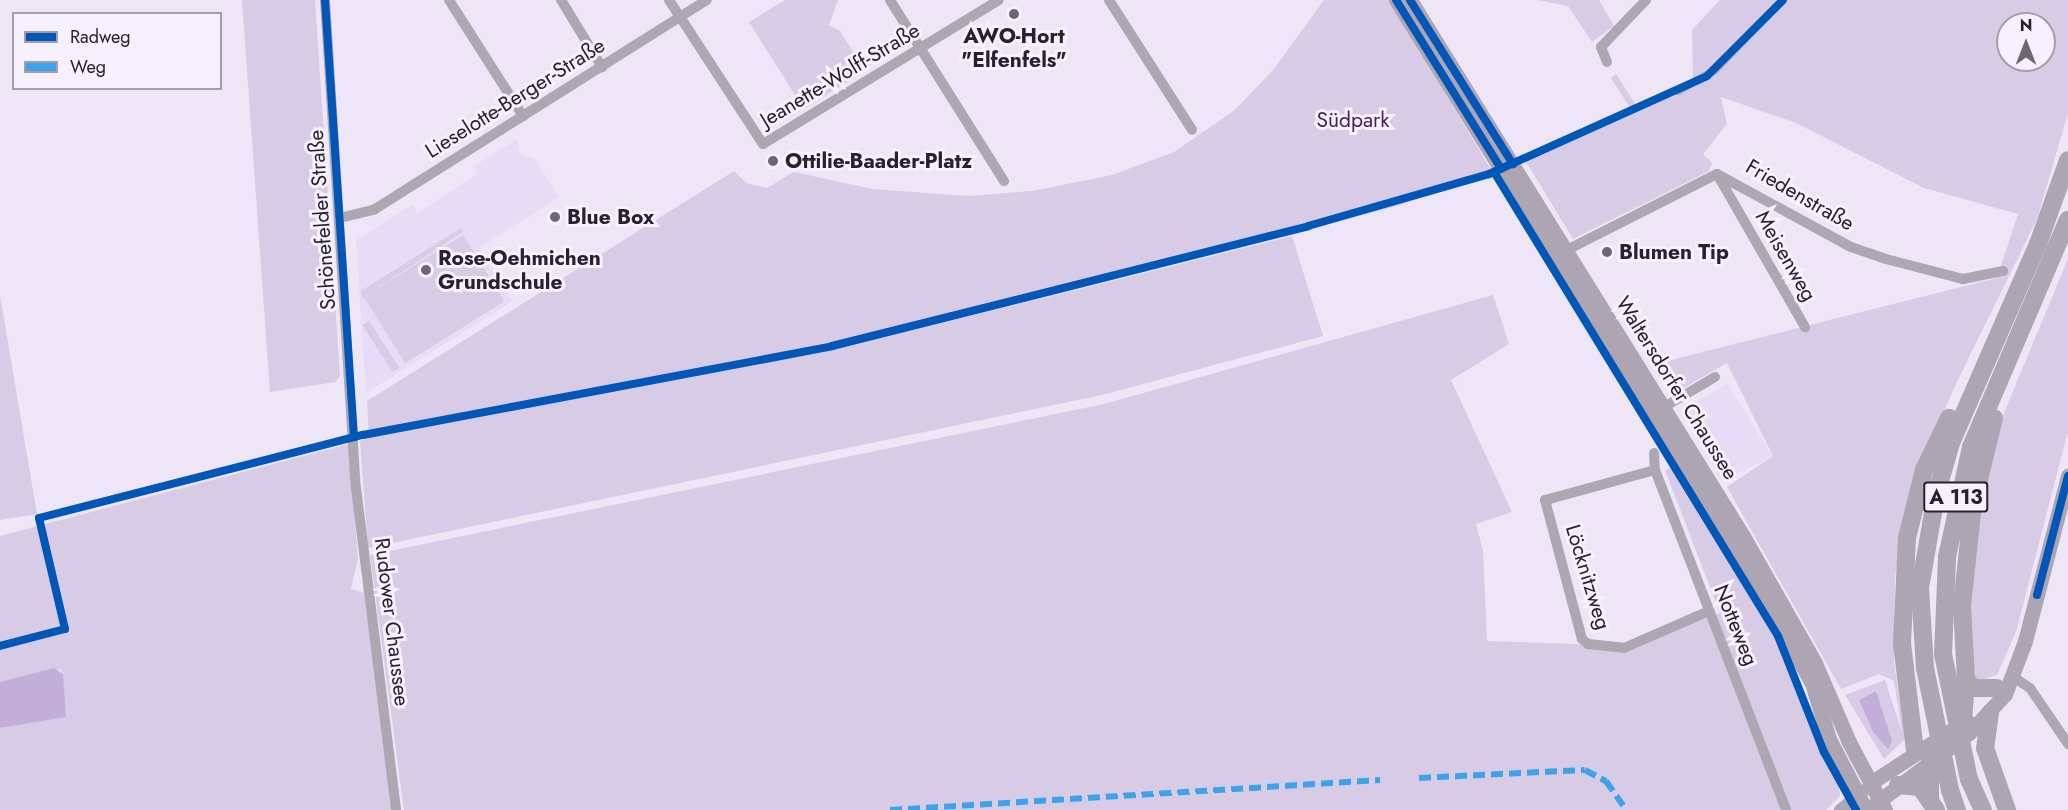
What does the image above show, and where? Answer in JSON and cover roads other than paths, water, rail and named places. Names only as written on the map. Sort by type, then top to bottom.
[{"type":"highway","name":"A 113","points":[[1957,810],[1925,668],[1920,588],[1928,530],[1970,395],[2038,244],[2068,160]]},
{"type":"highway","name":"A 113","points":[[1981,807],[1959,751],[1943,654],[1944,586],[1955,500],[1982,416],[2068,221]]},
{"type":"highway","points":[[1956,734],[1966,680],[1964,565],[1987,440],[2013,350]]},
{"type":"highway","points":[[1933,804],[1910,710],[1902,643],[1907,538],[1924,470],[1954,408],[1970,395]]},
{"type":"highway","points":[[1966,680],[1974,688],[2006,682]]},
{"type":"highway","points":[[1910,710],[1985,748]]},
{"type":"highway","points":[[1989,713],[1985,748],[2007,810]]},
{"type":"highway","points":[[1898,785],[1920,787],[1933,804]]},
{"type":"main road","name":"Waltersdorfer Chaussee","points":[[1396,0],[1561,253],[1815,663],[1883,804]]},
{"type":"main road","name":"Waltersdorfer Chaussee","points":[[1410,0],[1561,253]]},
{"type":"main road","name":"Waltersdorfer Chaussee","points":[[1659,410],[1808,674],[1829,739],[1867,810]]},
{"type":"main road","points":[[1872,782],[1922,755],[1989,713],[2006,682],[2068,476]]},
{"type":"main road","points":[[1956,734],[2006,682]]},
{"type":"main road","points":[[1867,810],[1883,804],[1922,755]]},
{"type":"street","name":"Schönefelder Straße","points":[[325,0],[354,438]]},
{"type":"street","points":[[449,0],[523,116]]},
{"type":"street","points":[[561,0],[602,66]]},
{"type":"street","points":[[669,0],[680,17]]},
{"type":"street","name":"Lieselotte-Berger-Straße","points":[[340,218],[375,209],[707,0]]},
{"type":"street","points":[[890,0],[1004,181]]},
{"type":"street","name":"Jeanette-Wolff-Straße","points":[[680,17],[763,144],[921,50],[999,0]]},
{"type":"street","points":[[1109,0],[1192,130]]},
{"type":"street","points":[[1607,63],[1601,48],[1646,0]]},
{"type":"street","points":[[1678,91],[1714,71],[1783,0]]},
{"type":"street","name":"Friedenstraße","points":[[1561,253],[1717,174],[1851,247],[1886,259],[1963,279],[2003,271]]},
{"type":"street","name":"Meisenweg","points":[[1717,174],[1805,327]]},
{"type":"street","points":[[1659,410],[1715,377]]},
{"type":"street","name":"Rudower Chaussee","points":[[354,438],[396,810]]},
{"type":"street","name":"Notteweg","points":[[1654,453],[1655,470],[1786,810]]},
{"type":"street","name":"Löcknitzweg","points":[[1655,470],[1545,500],[1584,643],[1624,648],[1709,611]]},
{"type":"street","points":[[2006,682],[2030,688],[2068,744]]},
{"type":"street","points":[[1840,810],[1859,796],[1872,782]]},
{"type":"place","name":"AWO-Hort \"Elfenfels\"","points":[[1014,14]]},
{"type":"place","name":"Ottilie-Baader-Platz","points":[[773,161]]},
{"type":"place","name":"Blue Box","points":[[555,217]]},
{"type":"place","name":"Blumen Tip","points":[[1607,252]]},
{"type":"place","name":"Rose-Oehmichen Grundschule","points":[[426,270]]},
{"type":"park label","name":"Südpark","points":[[1353,120]]}]
